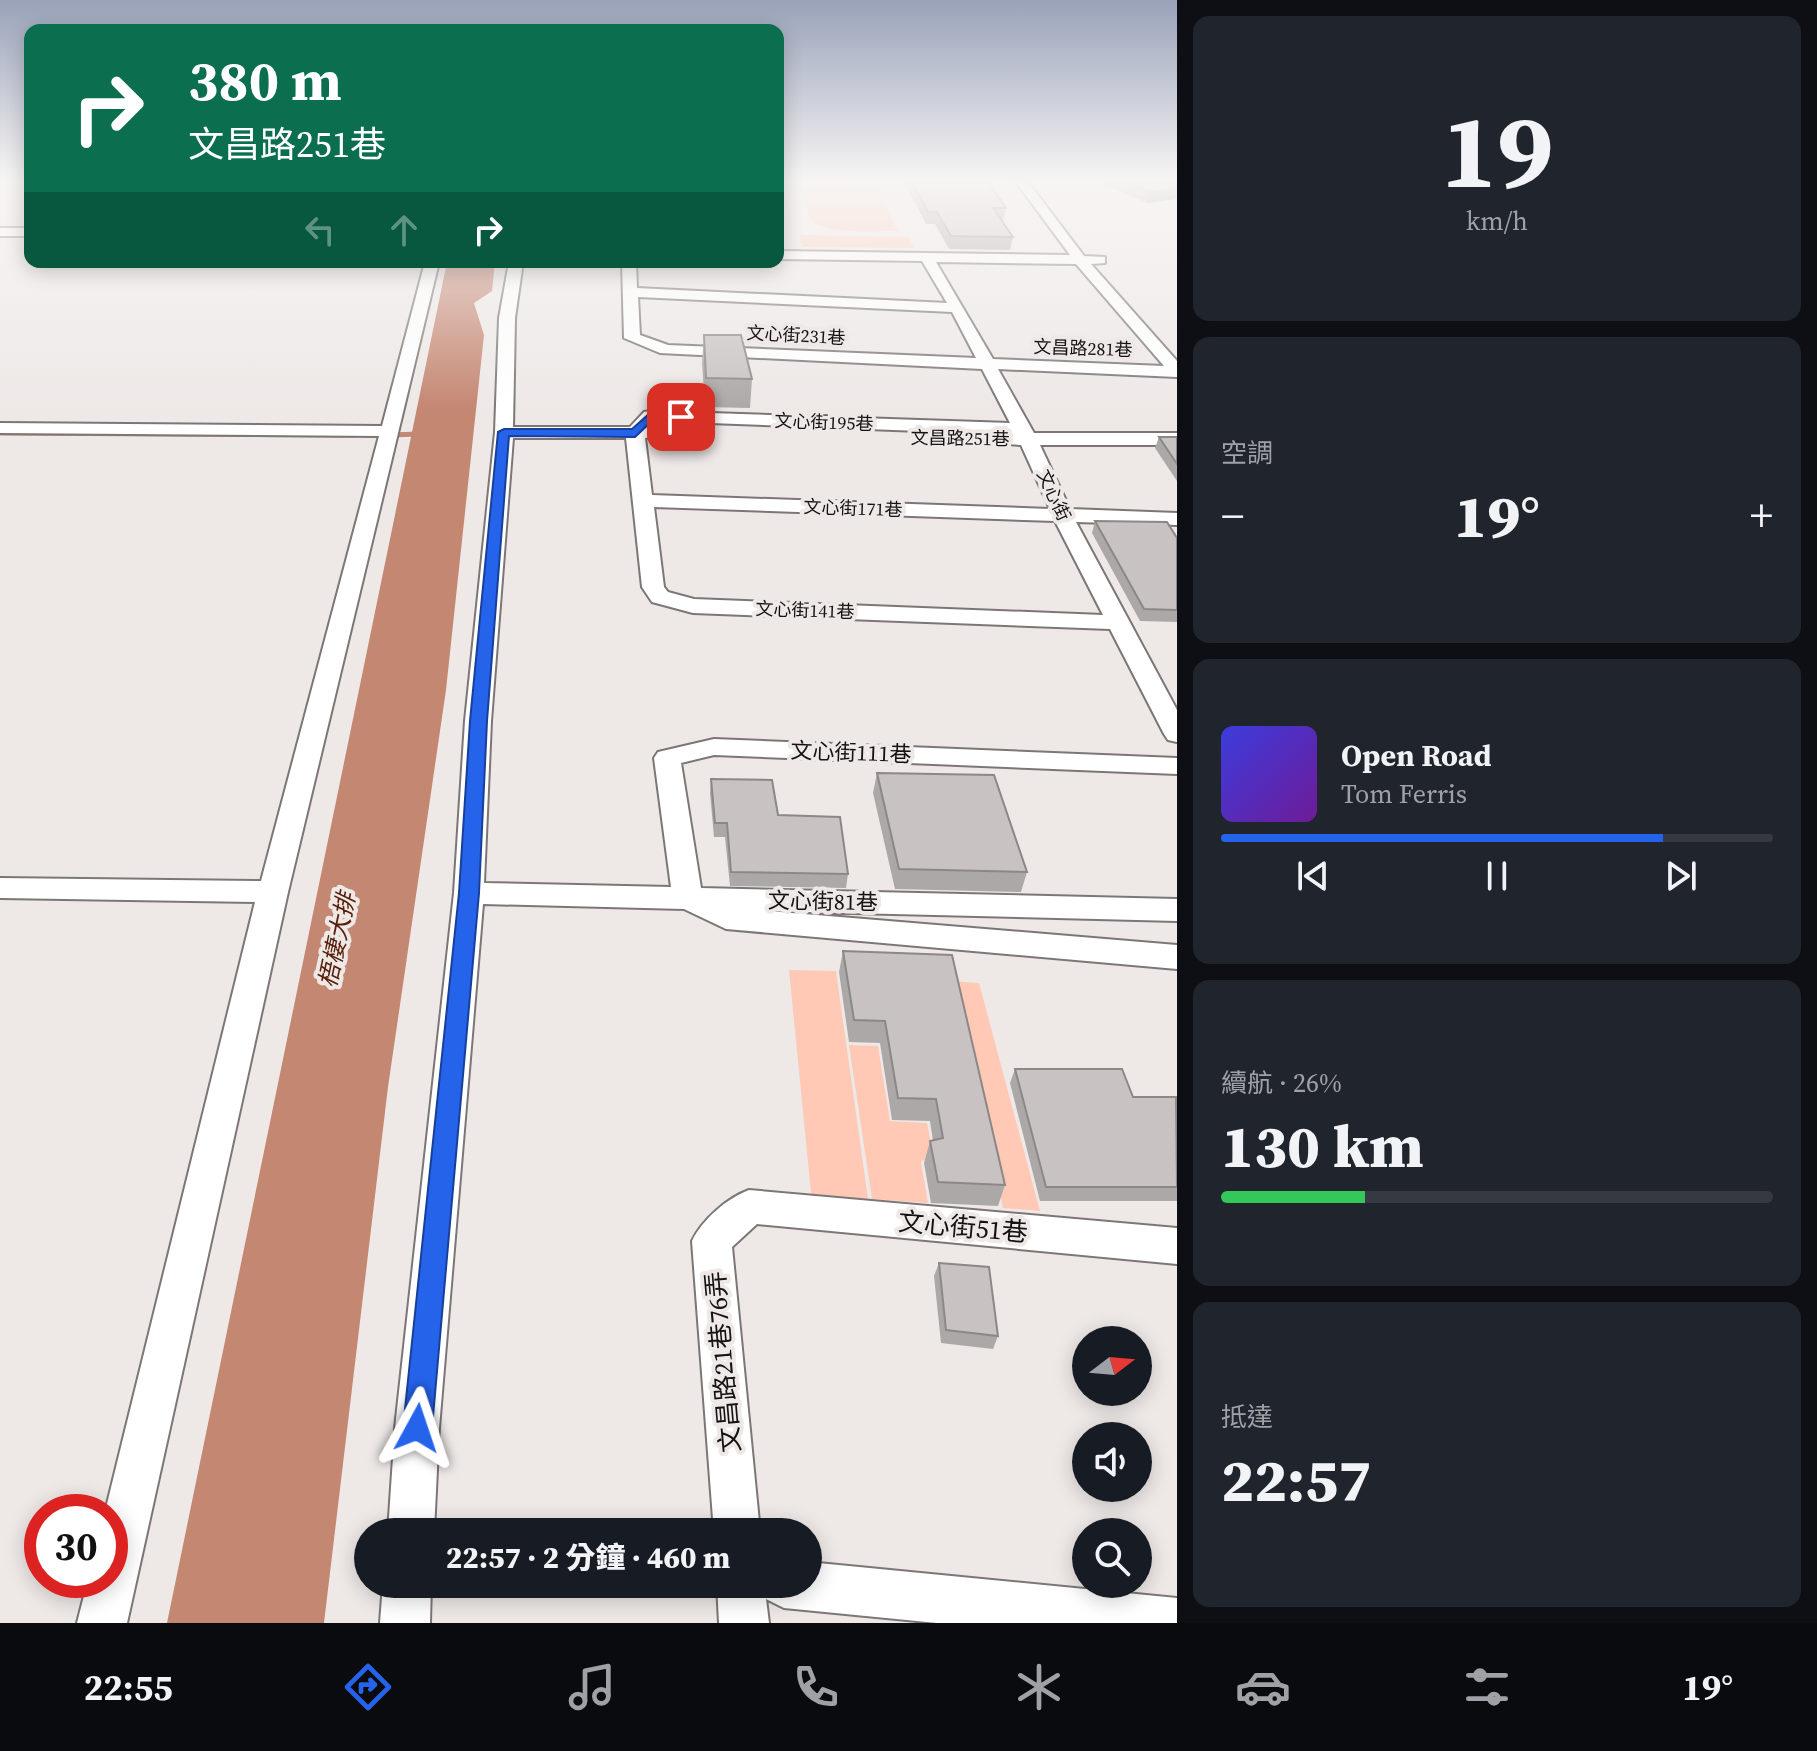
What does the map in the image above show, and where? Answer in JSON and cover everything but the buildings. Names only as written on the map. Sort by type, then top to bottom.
[{"type":"street","points":[[914,258],[1080,260],[1104,264],[1099,258]]},
{"type":"street","name":"文心街","points":[[927,258],[1025,434],[1063,516],[1177,734]]},
{"type":"street","points":[[1080,260],[1177,372]]},
{"type":"street","points":[[102,1623],[273,892],[430,268]]},
{"type":"street","points":[[412,1518],[419,1413],[469,893],[478,721],[504,432],[507,318],[515,268]]},
{"type":"street","name":"文心街231巷","points":[[629,268],[632,338],[666,350],[988,364]]},
{"type":"street","points":[[628,292],[957,308]]},
{"type":"street","name":"文昌路281巷","points":[[988,364],[1177,372]]},
{"type":"street","points":[[0,428],[389,431]]},
{"type":"street","name":"文昌路251巷","points":[[504,432],[1025,434],[1177,439]]},
{"type":"street","name":"文心街141巷","points":[[635,433],[653,587],[660,597],[673,602],[735,608],[1118,622]]},
{"type":"street","name":"文心街171巷","points":[[643,501],[1177,519]]},
{"type":"street","name":"文心街111巷","points":[[687,897],[667,758],[714,747],[1177,766]]},
{"type":"street","points":[[0,888],[273,892]]},
{"type":"street","name":"文心街81巷","points":[[469,893],[1177,910]]},
{"type":"street","points":[[687,897],[726,918],[1177,957]]},
{"type":"street","name":"文心街51巷","points":[[749,1207],[1177,1246]]},
{"type":"street","name":"文昌路21巷76弄","points":[[736,1518],[712,1241],[749,1207]]},
{"type":"street","points":[[822,1588],[1177,1622]]},
{"type":"street","points":[[405,1623],[406,1598]]},
{"type":"street","points":[[742,1598],[744,1623]]},
{"type":"shaded area","points":[[789,970],[836,971],[869,1206],[812,1203]]},
{"type":"shaded area","points":[[951,981],[979,983],[1040,1211],[1003,1208]]},
{"type":"shaded area","points":[[849,1045],[878,1046],[890,1121],[927,1123],[933,1155],[921,1162],[928,1203],[872,1199]]},
{"type":"water","name":"梧棲大排","points":[[446,268],[494,268],[492,291],[474,303],[484,335],[446,690],[388,1087],[324,1623],[167,1623]]},
{"type":"waterway","points":[[0,433],[356,435]]},
{"type":"waterway","points":[[389,435],[420,434]]},
{"type":"route","points":[[417,1428],[469,893],[478,721],[504,432],[635,433],[650,416],[681,417]]}]
